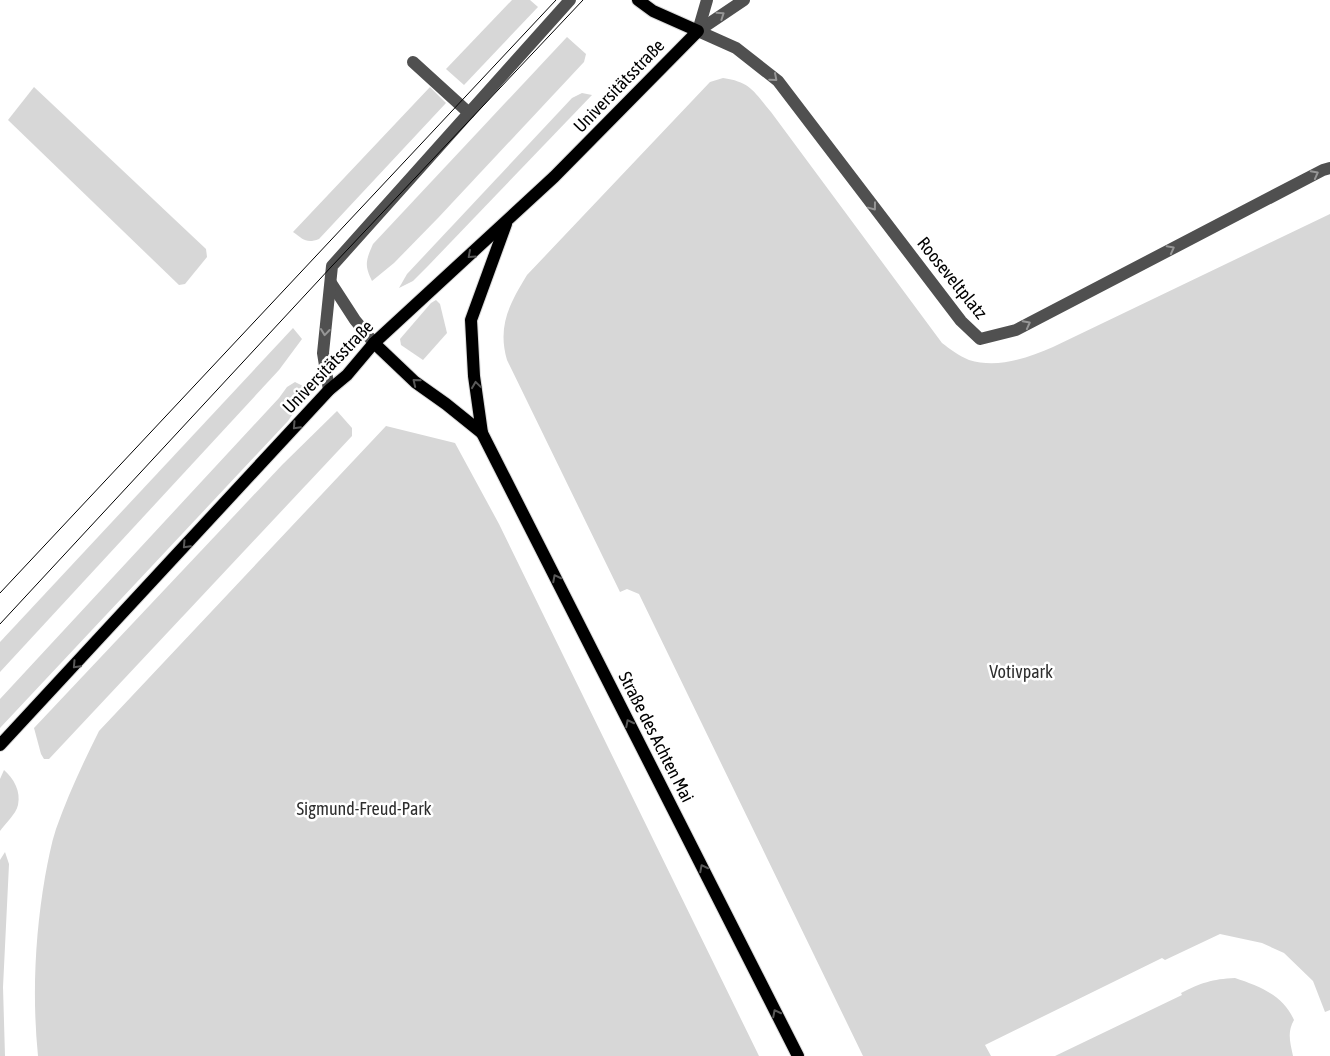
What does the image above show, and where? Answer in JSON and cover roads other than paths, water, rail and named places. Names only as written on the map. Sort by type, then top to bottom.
[{"type":"main road","name":"Rooseveltplatz","points":[[638,0],[653,11],[698,31]]},
{"type":"main road","name":"Universitätsstraße","points":[[0,745],[329,390],[347,375],[374,343],[507,222],[698,31]]},
{"type":"main road","name":"Straße des Achten Mai","points":[[507,222],[471,320],[474,376],[482,433],[798,1056]]},
{"type":"main road","name":"Straße des Achten Mai","points":[[374,343],[415,382],[482,433]]},
{"type":"street","points":[[329,390],[323,353],[332,266],[570,0]]},
{"type":"street","name":"Universitätsstraße","points":[[698,31],[707,0]]},
{"type":"street","name":"Universitätsstraße","points":[[698,31],[744,0]]},
{"type":"street","name":"Rooseveltplatz","points":[[698,31],[736,48],[778,81],[961,322],[980,338],[1016,330],[1330,168]]},
{"type":"street","points":[[413,62],[469,114]]},
{"type":"street","points":[[331,283],[355,320],[374,343]]},
{"type":"tram line","points":[[0,593],[556,0]]},
{"type":"tram line","points":[[0,624],[332,266],[583,0]]},
{"type":"park label","name":"Votivpark","points":[[1021,672]]},
{"type":"park label","name":"Sigmund-Freud-Park","points":[[364,809]]}]
